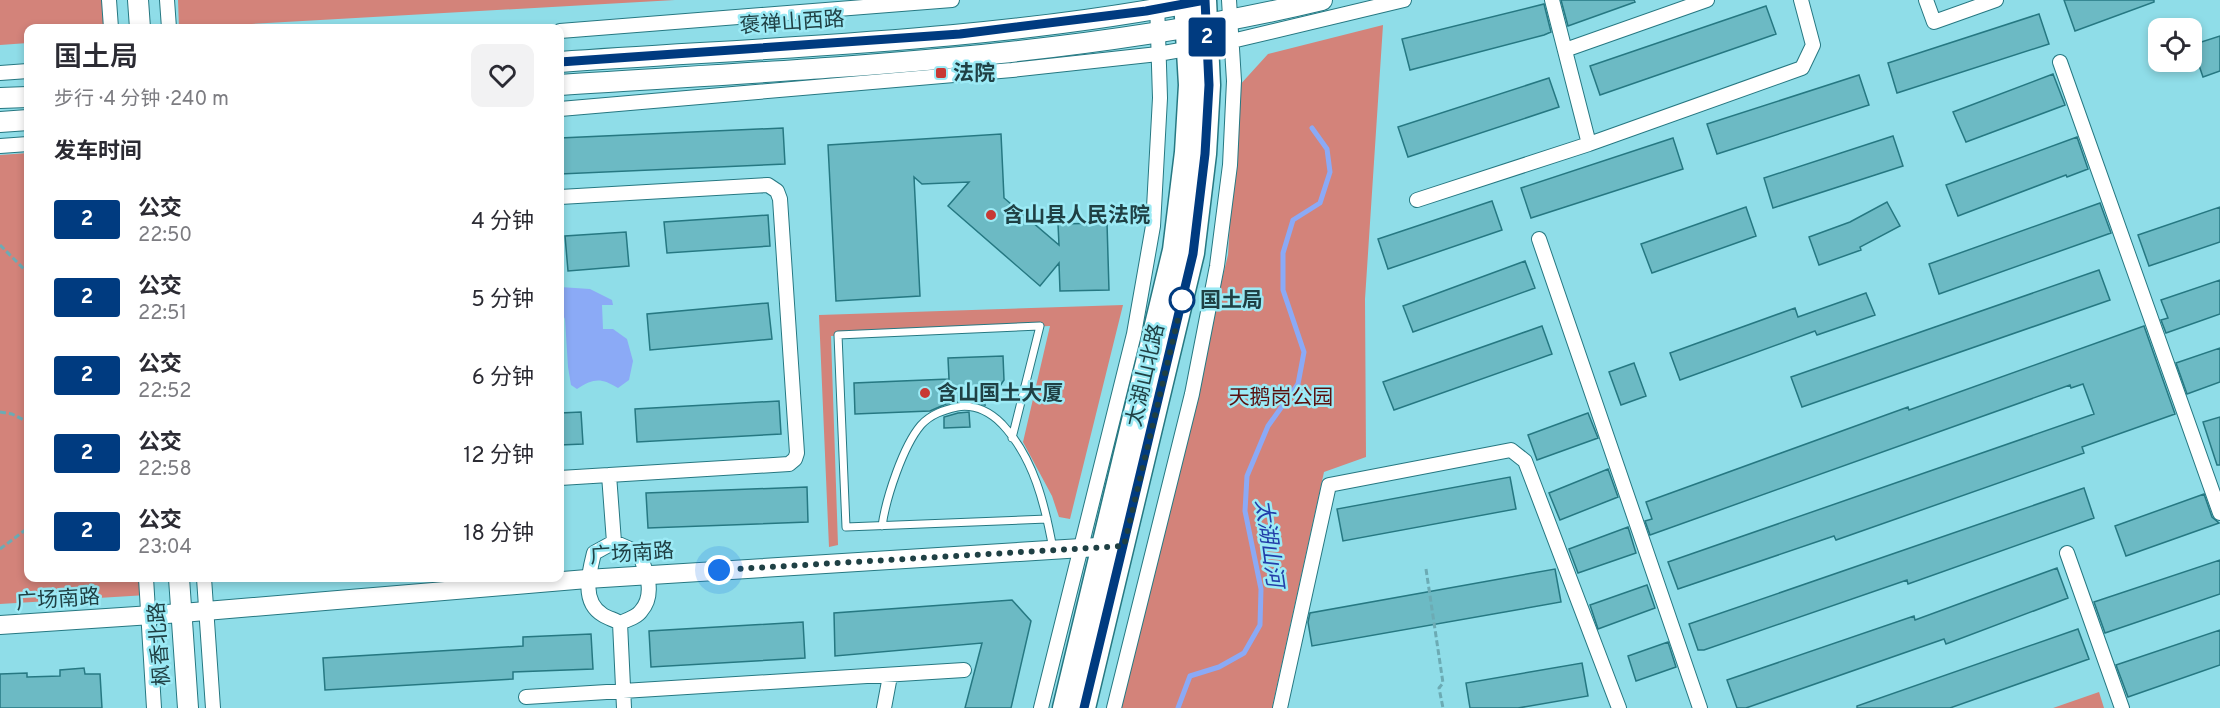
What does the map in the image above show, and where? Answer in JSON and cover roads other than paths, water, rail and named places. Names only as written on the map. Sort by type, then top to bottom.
[{"type":"main road","points":[[138,0],[140,24]]},
{"type":"main road","points":[[564,85],[962,58],[1158,32],[1197,36],[1230,10],[1322,0]]},
{"type":"main road","name":"褒禅山西路","points":[[564,62],[960,34],[1157,4],[1197,1]]},
{"type":"main road","name":"太湖山北路","points":[[1064,708],[1114,546],[1193,254],[1205,154],[1209,85],[1197,36],[1197,1]]},
{"type":"main road","points":[[0,98],[24,97]]},
{"type":"main road","points":[[0,122],[24,120]]},
{"type":"main road","name":"太湖山北路","points":[[1084,708],[1114,546]]},
{"type":"main road","name":"枫香北路","points":[[179,582],[188,708]]},
{"type":"street","points":[[109,0],[111,24]]},
{"type":"street","points":[[167,0],[169,24]]},
{"type":"street","points":[[564,31],[952,0]]},
{"type":"street","points":[[564,109],[1012,70],[1158,54],[1197,36],[1232,41],[1404,0]]},
{"type":"street","points":[[1552,0],[1589,144]]},
{"type":"street","points":[[1565,50],[1707,0]]},
{"type":"street","points":[[1417,200],[1589,144],[1802,68],[1809,58],[1813,45],[1801,0]]},
{"type":"street","points":[[1926,0],[1934,22],[1996,0]]},
{"type":"street","points":[[1041,708],[1134,334],[1153,226],[1159,122],[1157,4]]},
{"type":"street","points":[[1114,708],[1192,394],[1217,267],[1230,165],[1234,81],[1230,10]]},
{"type":"street","points":[[2060,62],[2220,513]]},
{"type":"street","points":[[0,73],[24,71]]},
{"type":"street","points":[[0,146],[24,144]]},
{"type":"street","points":[[564,197],[768,185],[777,191],[780,200],[797,453],[795,459],[789,464],[564,478]]},
{"type":"street","points":[[1539,240],[1700,708]]},
{"type":"street","points":[[1280,708],[1329,485],[1511,450],[1525,462],[1619,708]]},
{"type":"street","points":[[609,475],[614,542]]},
{"type":"street","points":[[614,542],[639,553],[648,575],[648,598],[640,613],[620,623]]},
{"type":"street","points":[[614,542],[594,553],[587,579],[590,598],[600,614],[620,623]]},
{"type":"street","name":"广场南路","points":[[564,581],[1114,546]]},
{"type":"street","points":[[2067,553],[2122,708]]},
{"type":"street","points":[[146,582],[154,708]]},
{"type":"street","points":[[204,582],[213,708]]},
{"type":"street","name":"广场南路","points":[[0,625],[148,616],[551,582]]},
{"type":"street","points":[[620,623],[624,708]]},
{"type":"street","points":[[526,697],[964,670]]},
{"type":"street","points":[[884,708],[890,676]]},
{"type":"lane","points":[[1012,438],[1040,326],[838,335],[846,527],[1047,519]]},
{"type":"lane","points":[[882,526],[886,501],[921,424],[940,411],[964,406],[981,408],[1001,424],[1033,474],[1047,519],[1053,549]]},
{"type":"water","points":[[564,287],[590,289],[612,300],[613,305],[602,305],[603,329],[613,329],[627,339],[633,361],[629,380],[618,388],[602,381],[593,381],[577,389],[571,385]]},
{"type":"waterway","name":"太湖山河","points":[[1178,708],[1190,676],[1219,667],[1244,653],[1260,625],[1261,589],[1245,511],[1247,476],[1268,426],[1298,384],[1304,352],[1283,290],[1283,253],[1293,220],[1320,203],[1330,172],[1327,149],[1312,128]]},
{"type":"place","name":"法院","points":[[941,73]]},
{"type":"place","name":"含山县人民法院","points":[[991,215]]},
{"type":"place","name":"国土局","points":[[1182,300]]},
{"type":"place","name":"含山国土大厦","points":[[925,393]]},
{"type":"park label","name":"天鹅岗公园","points":[[1281,397]]}]
